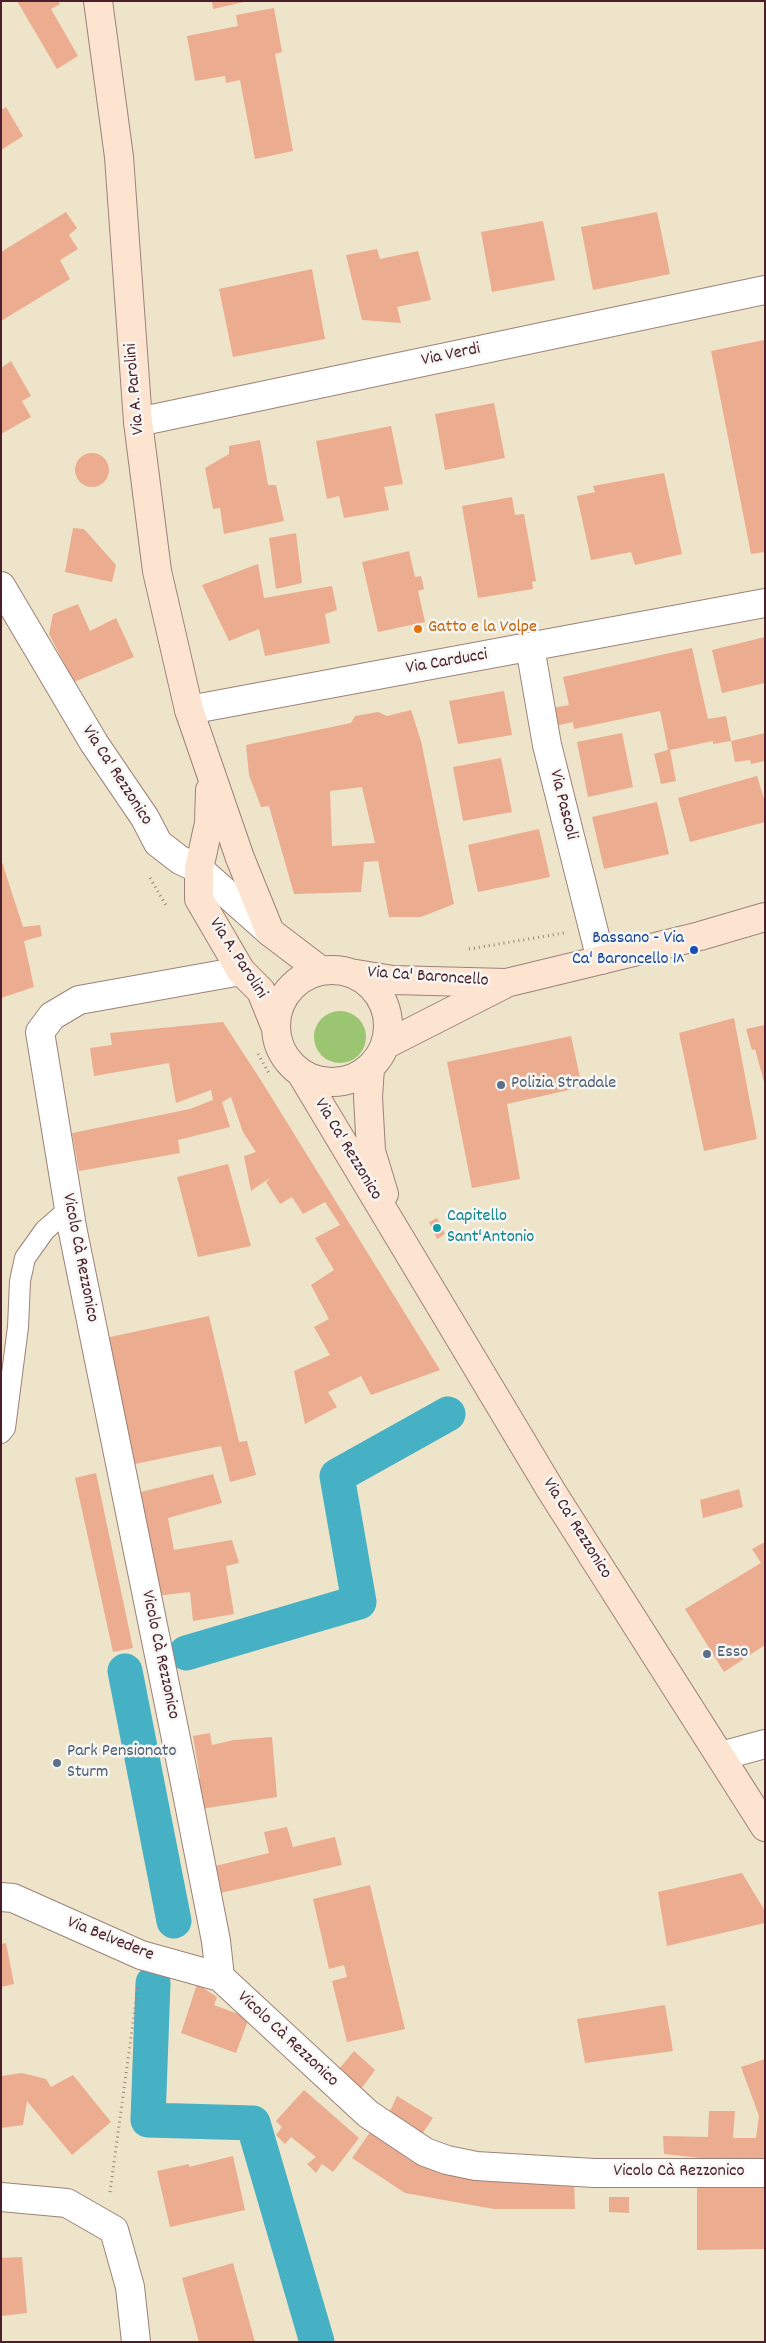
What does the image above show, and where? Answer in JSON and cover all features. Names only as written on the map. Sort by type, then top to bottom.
[{"type":"main road","name":"Via A. Parolini","points":[[98,1],[119,158],[138,422],[157,571],[189,710],[240,858],[270,932]]},
{"type":"main road","name":"Via A. Parolini","points":[[210,771],[210,823],[199,869],[199,899],[241,971],[261,991],[276,1028]]},
{"type":"main road","name":"Via Ca' Baroncello","points":[[385,1045],[506,983],[765,917]]},
{"type":"main road","points":[[270,932],[320,970]]},
{"type":"main road","name":"Via Ca' Rezzonico","points":[[320,970],[350,973],[366,981],[378,994],[386,1010],[388,1028],[385,1045],[379,1057],[370,1068],[357,1076],[343,1081],[314,1080],[301,1073],[288,1061],[279,1045],[276,1028],[278,1011],[285,994],[297,982],[320,970]]},
{"type":"main road","name":"Via Ca' Baroncello","points":[[350,973],[393,980],[506,983]]},
{"type":"main road","name":"Via Ca' Rezzonico","points":[[370,1068],[368,1097],[371,1151],[394,1226]]},
{"type":"main road","name":"Via Ca' Rezzonico","points":[[301,1073],[552,1492],[765,1827]]},
{"type":"street","name":"Via Verdi","points":[[138,422],[765,290]]},
{"type":"street","name":"Via Ca' Rezzonico","points":[[1,586],[94,744],[145,818],[158,843],[180,860],[199,869],[270,932]]},
{"type":"street","name":"Via Carducci","points":[[189,710],[765,603]]},
{"type":"street","name":"Via Pascoli","points":[[530,647],[547,745],[601,960]]},
{"type":"street","name":"Vicolo Cà Rezzonico","points":[[241,971],[80,1000],[52,1016],[40,1032],[69,1209],[187,1792],[216,1941],[220,1978],[368,2114],[425,2152],[447,2160],[476,2166],[594,2173],[765,2173]]},
{"type":"street","points":[[721,1756],[765,1744]]},
{"type":"street","name":"Via Belvedere","points":[[1,1897],[13,1898],[141,1955],[220,1978]]},
{"type":"street","points":[[1,2197],[67,2203],[114,2230],[130,2287],[136,2342]]},
{"type":"lane","points":[[1,1433],[5,1428],[18,1327],[20,1281],[25,1258],[45,1230],[69,1209]]},
{"type":"path","points":[[146,872],[170,912]]},
{"type":"path","points":[[465,949],[593,927]]},
{"type":"path","points":[[114,2230],[110,2190],[129,2064],[141,1955]]},
{"type":"green space","points":[[335,1011],[345,1011],[359,1018],[366,1032],[366,1042],[359,1056],[345,1063],[335,1063],[325,1059],[318,1052],[314,1042],[314,1032],[318,1022],[325,1015]]},
{"type":"building","points":[[17,1],[58,1],[60,4],[51,9],[78,56],[57,69]]},
{"type":"building","points":[[212,1],[244,1],[244,2],[213,9]]},
{"type":"building","points":[[274,8],[282,52],[275,54],[293,151],[255,159],[240,80],[226,83],[225,76],[195,81],[187,36],[238,26],[236,15]]},
{"type":"building","points":[[6,107],[23,136],[1,150],[1,110]]},
{"type":"building","points":[[66,212],[77,228],[69,235],[78,249],[60,260],[70,279],[1,321],[1,252]]},
{"type":"building","points":[[657,212],[670,274],[593,290],[581,227]]},
{"type":"building","points":[[543,221],[555,280],[492,292],[481,232]]},
{"type":"building","points":[[377,249],[380,259],[418,251],[431,300],[397,307],[401,323],[362,320],[346,255]]},
{"type":"building","points":[[312,269],[325,339],[233,357],[219,289]]},
{"type":"building","points":[[764,340],[765,552],[751,554],[711,351]]},
{"type":"building","points":[[11,361],[31,396],[22,401],[31,417],[1,434],[1,368]]},
{"type":"building","points":[[494,403],[505,458],[445,470],[435,414]]},
{"type":"building","points":[[391,426],[403,484],[384,487],[389,510],[344,518],[339,496],[327,499],[316,441]]},
{"type":"building","points":[[260,440],[268,485],[276,485],[284,521],[224,534],[220,508],[213,509],[205,468],[229,454],[229,446]]},
{"type":"building","points":[[92,453],[104,458],[109,470],[104,482],[92,487],[80,482],[75,470],[80,458]]},
{"type":"building","points":[[664,473],[682,554],[635,565],[631,552],[591,560],[577,496],[595,492],[593,486]]},
{"type":"building","points":[[512,497],[515,515],[524,514],[536,581],[532,582],[533,589],[478,598],[462,506]]},
{"type":"building","points":[[73,528],[84,529],[116,565],[112,582],[65,572]]},
{"type":"building","points":[[296,533],[302,583],[276,589],[269,538]]},
{"type":"building","points":[[409,551],[415,577],[421,576],[424,589],[418,591],[425,622],[378,632],[362,562]]},
{"type":"building","points":[[258,564],[264,598],[332,586],[337,610],[325,614],[330,643],[265,656],[259,629],[229,641],[202,585]]},
{"type":"building","points":[[78,604],[90,631],[116,618],[134,657],[74,682],[49,634],[53,614]]},
{"type":"building","points":[[765,637],[765,683],[722,693],[712,650]]},
{"type":"building","points":[[692,648],[708,719],[726,716],[731,741],[713,744],[713,741],[670,750],[676,781],[661,784],[654,754],[668,750],[660,711],[574,729],[573,722],[555,726],[552,708],[569,705],[563,677]]},
{"type":"building","points":[[504,691],[512,735],[458,744],[449,701]]},
{"type":"building","points":[[411,710],[421,741],[454,904],[421,917],[389,917],[378,861],[364,862],[361,892],[294,894],[269,806],[261,807],[249,775],[246,745],[351,723],[355,716],[378,712],[387,716]],"holes":[[[362,787],[375,843],[332,846],[330,791]]]},
{"type":"building","points":[[622,733],[633,787],[588,797],[577,742]]},
{"type":"building","points":[[765,733],[765,761],[751,764],[750,760],[735,762],[731,741]]},
{"type":"building","points":[[501,758],[512,812],[463,821],[453,767]]},
{"type":"building","points":[[757,776],[765,802],[765,822],[690,842],[678,798]]},
{"type":"building","points":[[657,802],[669,854],[604,869],[592,817]]},
{"type":"building","points":[[539,829],[550,877],[478,892],[468,845]]},
{"type":"building","points":[[1,859],[23,927],[40,925],[42,936],[24,941],[34,987],[1,998]]},
{"type":"building","points":[[734,1018],[757,1139],[704,1151],[679,1033]]},
{"type":"building","points":[[223,1022],[440,1370],[371,1395],[361,1376],[328,1392],[337,1407],[305,1424],[294,1371],[330,1355],[314,1327],[329,1319],[311,1285],[334,1270],[315,1238],[340,1225],[325,1202],[303,1214],[292,1197],[280,1204],[266,1182],[271,1177],[251,1191],[244,1156],[256,1152],[243,1132],[231,1097],[222,1102],[230,1127],[178,1140],[180,1153],[79,1171],[72,1133],[190,1109],[213,1100],[211,1090],[176,1103],[169,1063],[94,1076],[90,1048],[112,1045],[110,1033]]},
{"type":"building","points":[[765,1025],[764,1082],[755,1049],[752,1050],[746,1029]]},
{"type":"building","points":[[571,1036],[582,1087],[507,1104],[520,1179],[472,1188],[447,1062]]},
{"type":"building","points":[[228,1164],[251,1246],[198,1257],[177,1177]]},
{"type":"building","name":"Capitello Sant'Antonio","points":[[437,1218],[445,1234],[437,1239],[429,1222]]},
{"type":"building","points":[[209,1316],[239,1442],[247,1441],[256,1475],[230,1482],[221,1446],[130,1465],[105,1338]]},
{"type":"building","points":[[96,1473],[133,1648],[113,1652],[75,1478]]},
{"type":"building","points":[[213,1474],[222,1503],[168,1518],[174,1550],[232,1540],[239,1563],[226,1566],[234,1614],[193,1621],[190,1592],[155,1596],[137,1493]]},
{"type":"building","points":[[739,1489],[743,1507],[703,1518],[700,1500]]},
{"type":"building","points":[[765,1542],[765,1645],[724,1672],[685,1609],[761,1563],[752,1549]]},
{"type":"building","points":[[210,1733],[212,1745],[234,1740],[272,1737],[277,1797],[201,1809],[193,1778],[200,1778],[193,1736]]},
{"type":"building","points":[[287,1827],[293,1847],[335,1837],[342,1865],[216,1894],[211,1867],[269,1853],[264,1832]]},
{"type":"building","points":[[742,1873],[765,1911],[765,1923],[667,1946],[658,1892]]},
{"type":"building","points":[[370,1885],[405,2029],[347,2042],[332,1981],[347,1977],[344,1965],[329,1969],[313,1899]]},
{"type":"building","points":[[6,1943],[14,1984],[1,1987],[1,1944]]},
{"type":"building","points":[[197,1984],[217,1997],[214,2005],[249,2018],[236,2053],[181,2033]]},
{"type":"building","points":[[665,2005],[673,2051],[585,2063],[577,2019]]},
{"type":"building","points":[[354,2051],[375,2070],[361,2089],[339,2069]]},
{"type":"building","points":[[765,2059],[765,2165],[664,2154],[663,2136],[708,2137],[709,2111],[735,2111],[733,2138],[756,2138],[759,2116],[741,2067]]},
{"type":"building","points":[[22,2073],[46,2079],[51,2087],[73,2075],[111,2122],[72,2155],[27,2101],[23,2125],[1,2128],[1,2076]]},
{"type":"building","points":[[304,2090],[359,2138],[333,2172],[322,2164],[316,2173],[307,2164],[316,2157],[291,2137],[285,2144],[276,2135],[282,2127],[276,2121]]},
{"type":"building","points":[[397,2096],[433,2118],[422,2134],[389,2113]]},
{"type":"building","points":[[371,2131],[411,2161],[490,2178],[574,2179],[575,2209],[494,2209],[405,2193],[352,2158]]},
{"type":"building","points":[[233,2156],[245,2210],[170,2227],[157,2171],[189,2164],[189,2167]]},
{"type":"building","points":[[697,2180],[765,2180],[765,2249],[697,2250]]},
{"type":"building","points":[[609,2197],[629,2197],[629,2213],[609,2212]]},
{"type":"building","points":[[22,2257],[27,2313],[1,2316],[1,2258]]},
{"type":"building","points":[[233,2263],[255,2342],[199,2342],[182,2278]]},
{"type":"waterway","points":[[186,1653],[359,1602],[337,1476],[448,1414]]},
{"type":"waterway","points":[[125,1671],[174,1921]]},
{"type":"waterway","points":[[153,1983],[148,2120],[253,2123],[317,2342]]},
{"type":"place","name":"Gatto e la Volpe","points":[[418,629]]},
{"type":"place","name":"Bassano - Via Ca' Baroncello 1^","points":[[694,950]]},
{"type":"place","name":"Polizia Stradale","points":[[501,1085]]},
{"type":"place","name":"Capitello Sant'Antonio","points":[[437,1228]]},
{"type":"place","name":"Esso","points":[[707,1654]]},
{"type":"place","name":"Park Pensionato Sturm","points":[[57,1763]]}]
